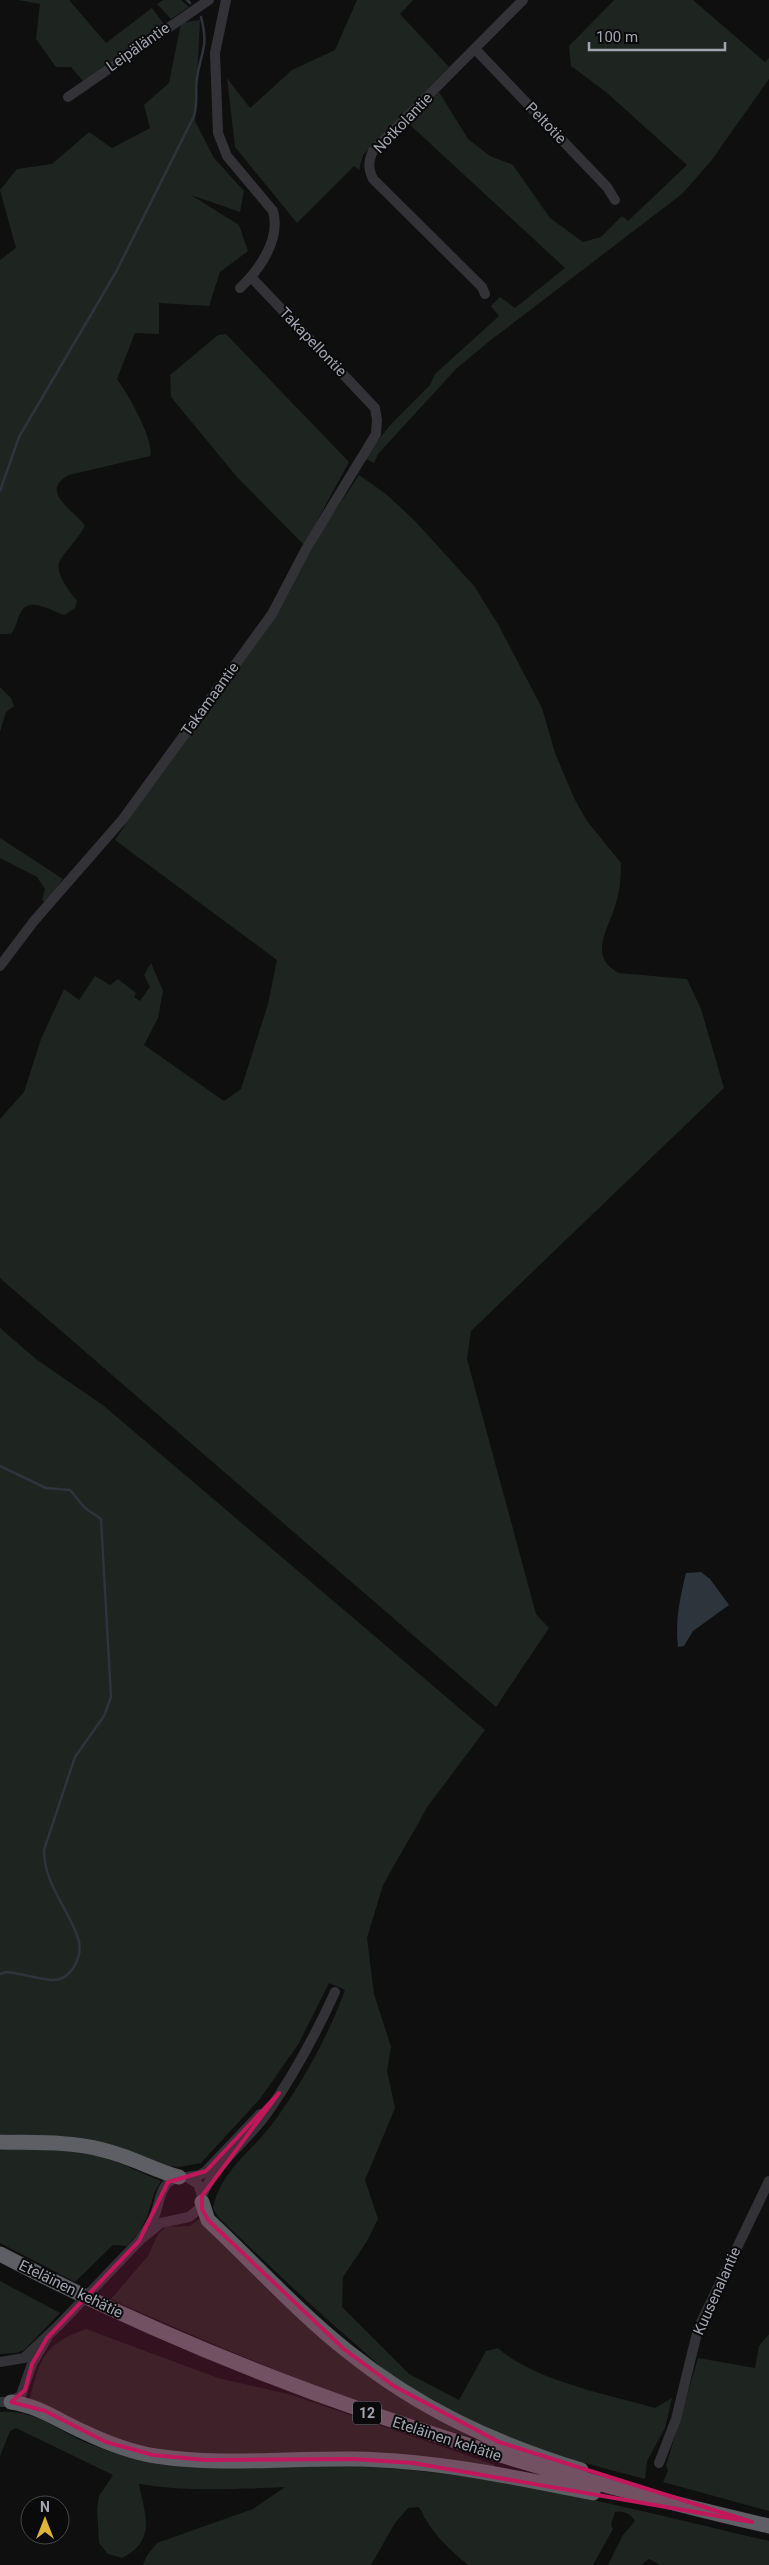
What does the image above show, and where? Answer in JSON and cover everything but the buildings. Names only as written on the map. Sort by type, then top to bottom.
[{"type":"highway","points":[[0,2142],[88,2146],[113,2153],[151,2169],[183,2177]]},
{"type":"highway","points":[[202,2199],[202,2209],[208,2220],[325,2332],[371,2370],[421,2403],[469,2429],[506,2445],[752,2522]]},
{"type":"highway","name":"Eteläinen kehätie","points":[[0,2254],[147,2326],[292,2386],[357,2409],[560,2474],[769,2526]]},
{"type":"highway","points":[[6,2402],[45,2411],[106,2442],[153,2455],[204,2460],[352,2459],[430,2465],[488,2473],[752,2522]]},
{"type":"street","name":"Leipäläntie","points":[[68,97],[209,0]]},
{"type":"street","points":[[226,0],[215,53],[218,133],[227,156],[273,211],[276,219],[270,246],[251,277],[240,288]]},
{"type":"street","name":"Notkolantie","points":[[485,294],[482,287],[373,179],[368,168],[368,161],[373,151],[523,0]]},
{"type":"street","name":"Peltotie","points":[[475,49],[608,187],[614,200]]},
{"type":"street","name":"Takapellontie","points":[[251,277],[375,408]]},
{"type":"street","name":"Takamaantie","points":[[0,966],[34,921],[123,819],[272,614],[306,549],[376,434],[377,420],[375,408]]},
{"type":"street","points":[[0,2362],[24,2358],[47,2338],[139,2241],[166,2220],[183,2219],[195,2214],[210,2180],[250,2135],[279,2093],[302,2056],[335,1992]]},
{"type":"street","points":[[139,2241],[154,2217],[164,2186],[168,2182],[183,2177],[200,2175],[206,2171],[279,2093]]},
{"type":"street","points":[[183,2177],[198,2184],[202,2199]]},
{"type":"street","name":"Kuusenalantie","points":[[660,2462],[676,2420],[698,2329],[769,2181]]},
{"type":"street","points":[[6,2402],[17,2399],[25,2390],[32,2364],[47,2338]]},
{"type":"highlighted area","points":[[279,2093],[202,2196],[202,2209],[208,2220],[344,2349],[394,2386],[499,2442],[752,2522],[413,2463],[352,2459],[204,2460],[153,2455],[106,2442],[45,2411],[11,2402],[25,2390],[32,2364],[47,2338],[139,2241],[168,2182],[206,2171]]},
{"type":"shaded area","points":[[18,0],[69,0],[106,43],[152,8],[164,24],[83,81],[71,67],[56,67],[36,39],[40,4]]},
{"type":"shaded area","points":[[163,0],[181,0],[189,7],[171,19],[157,4]]},
{"type":"shaded area","points":[[357,0],[413,0],[400,14],[449,67],[363,155],[359,170],[354,166],[297,223],[235,147],[227,78],[250,108],[292,70],[335,50]]},
{"type":"shaded area","points":[[614,0],[693,0],[765,62],[769,58],[769,79],[711,161],[682,194],[487,343],[456,369],[378,454],[374,463],[364,458],[391,424],[430,385],[435,374],[499,316],[491,306],[500,297],[515,308],[565,268],[408,123],[439,92],[468,139],[490,156],[513,165],[550,218],[583,242],[601,237],[622,216],[628,221],[687,165],[606,92],[571,66],[569,46]]},
{"type":"shaded area","points":[[200,20],[195,121],[214,158],[244,191],[240,212],[191,195],[239,225],[248,251],[220,272],[209,306],[159,303],[159,334],[135,333],[117,379],[144,428],[148,439],[150,456],[69,475],[60,481],[57,488],[58,495],[62,502],[85,526],[64,554],[59,568],[66,587],[77,601],[75,608],[64,615],[41,606],[30,605],[21,612],[11,634],[0,634],[0,260],[16,248],[0,190],[17,169],[52,164],[89,132],[112,148],[150,128],[144,105],[169,83],[181,23]]},
{"type":"shaded area","points":[[226,334],[349,462],[304,545],[237,477],[171,397],[170,375],[218,335]]},
{"type":"shaded area","points":[[359,475],[386,494],[415,521],[475,587],[499,626],[542,708],[555,753],[574,798],[587,821],[621,863],[617,898],[603,941],[602,950],[604,958],[609,966],[619,973],[687,979],[701,1009],[724,1088],[471,1331],[467,1359],[536,1614],[549,1628],[496,1707],[0,1278],[0,1119],[24,1092],[41,1039],[64,989],[79,1000],[95,976],[110,985],[118,979],[136,993],[134,997],[140,1001],[150,987],[144,975],[151,963],[163,991],[158,1018],[144,1045],[224,1101],[241,1089],[268,1004],[277,960],[115,840]]},
{"type":"shaded area","points":[[0,687],[11,698],[14,706],[6,712],[0,732]]},
{"type":"shaded area","points":[[0,838],[63,879],[46,903],[42,900],[45,889],[37,877],[0,858]]},
{"type":"shaded area","points":[[0,1328],[36,1359],[104,1406],[485,1730],[428,1806],[383,1885],[367,1938],[374,1994],[391,2047],[387,2071],[395,2108],[365,2180],[378,2219],[367,2241],[343,2277],[342,2307],[409,2374],[459,2400],[486,2351],[498,2348],[530,2369],[550,2378],[594,2392],[655,2408],[672,2398],[665,2428],[647,2461],[645,2479],[580,2462],[516,2441],[454,2414],[425,2398],[380,2367],[218,2217],[213,2208],[223,2182],[239,2160],[276,2119],[296,2089],[324,2040],[345,1990],[329,1983],[299,2043],[260,2099],[201,2163],[179,2167],[156,2165],[121,2148],[78,2138],[0,2134]]},
{"type":"shaded area","points":[[701,1572],[710,1579],[729,1605],[693,1631],[684,1646],[678,1647],[678,1618],[686,1573]]},
{"type":"shaded area","points":[[0,2148],[71,2150],[101,2155],[161,2181],[155,2191],[147,2217],[139,2232],[127,2246],[113,2245],[75,2282],[0,2243]]},
{"type":"shaded area","points":[[199,2219],[418,2408],[470,2437],[378,2408],[288,2375],[111,2299],[148,2256],[158,2234],[166,2227],[190,2226]]},
{"type":"shaded area","points":[[0,2281],[60,2313],[24,2350],[16,2353],[0,2354]]},
{"type":"shaded area","points":[[86,2329],[218,2378],[292,2395],[495,2465],[491,2468],[195,2455],[121,2442],[30,2399],[37,2373],[46,2354],[61,2340]]},
{"type":"shaded area","points":[[769,2334],[769,2511],[663,2482],[668,2471],[666,2466],[698,2358],[755,2368],[759,2346]]},
{"type":"shaded area","points":[[0,2412],[33,2416],[97,2447],[124,2456],[152,2462],[231,2468],[338,2466],[416,2471],[518,2485],[569,2495],[769,2541],[769,2565],[660,2565],[649,2559],[641,2565],[608,2565],[623,2535],[635,2521],[626,2513],[615,2512],[611,2524],[613,2529],[593,2565],[468,2565],[440,2539],[418,2507],[408,2508],[395,2523],[371,2565],[143,2565],[146,2557],[157,2543],[253,2509],[285,2487],[194,2489],[139,2484],[146,2526],[144,2535],[133,2551],[122,2558],[108,2554],[99,2543],[97,2509],[99,2496],[113,2475],[16,2428],[10,2431],[0,2456]]},
{"type":"waterway","points":[[187,0],[190,3]]},
{"type":"waterway","points":[[0,491],[19,437],[116,272],[194,116],[197,78],[204,43],[201,17]]},
{"type":"waterway","points":[[0,1466],[46,1488],[70,1490],[85,1508],[101,1519],[111,1697],[104,1716],[75,1757],[44,1850],[45,1862],[52,1885],[78,1938],[79,1952],[77,1959],[70,1972],[59,1979],[52,1980],[6,1972],[0,1974]]}]
